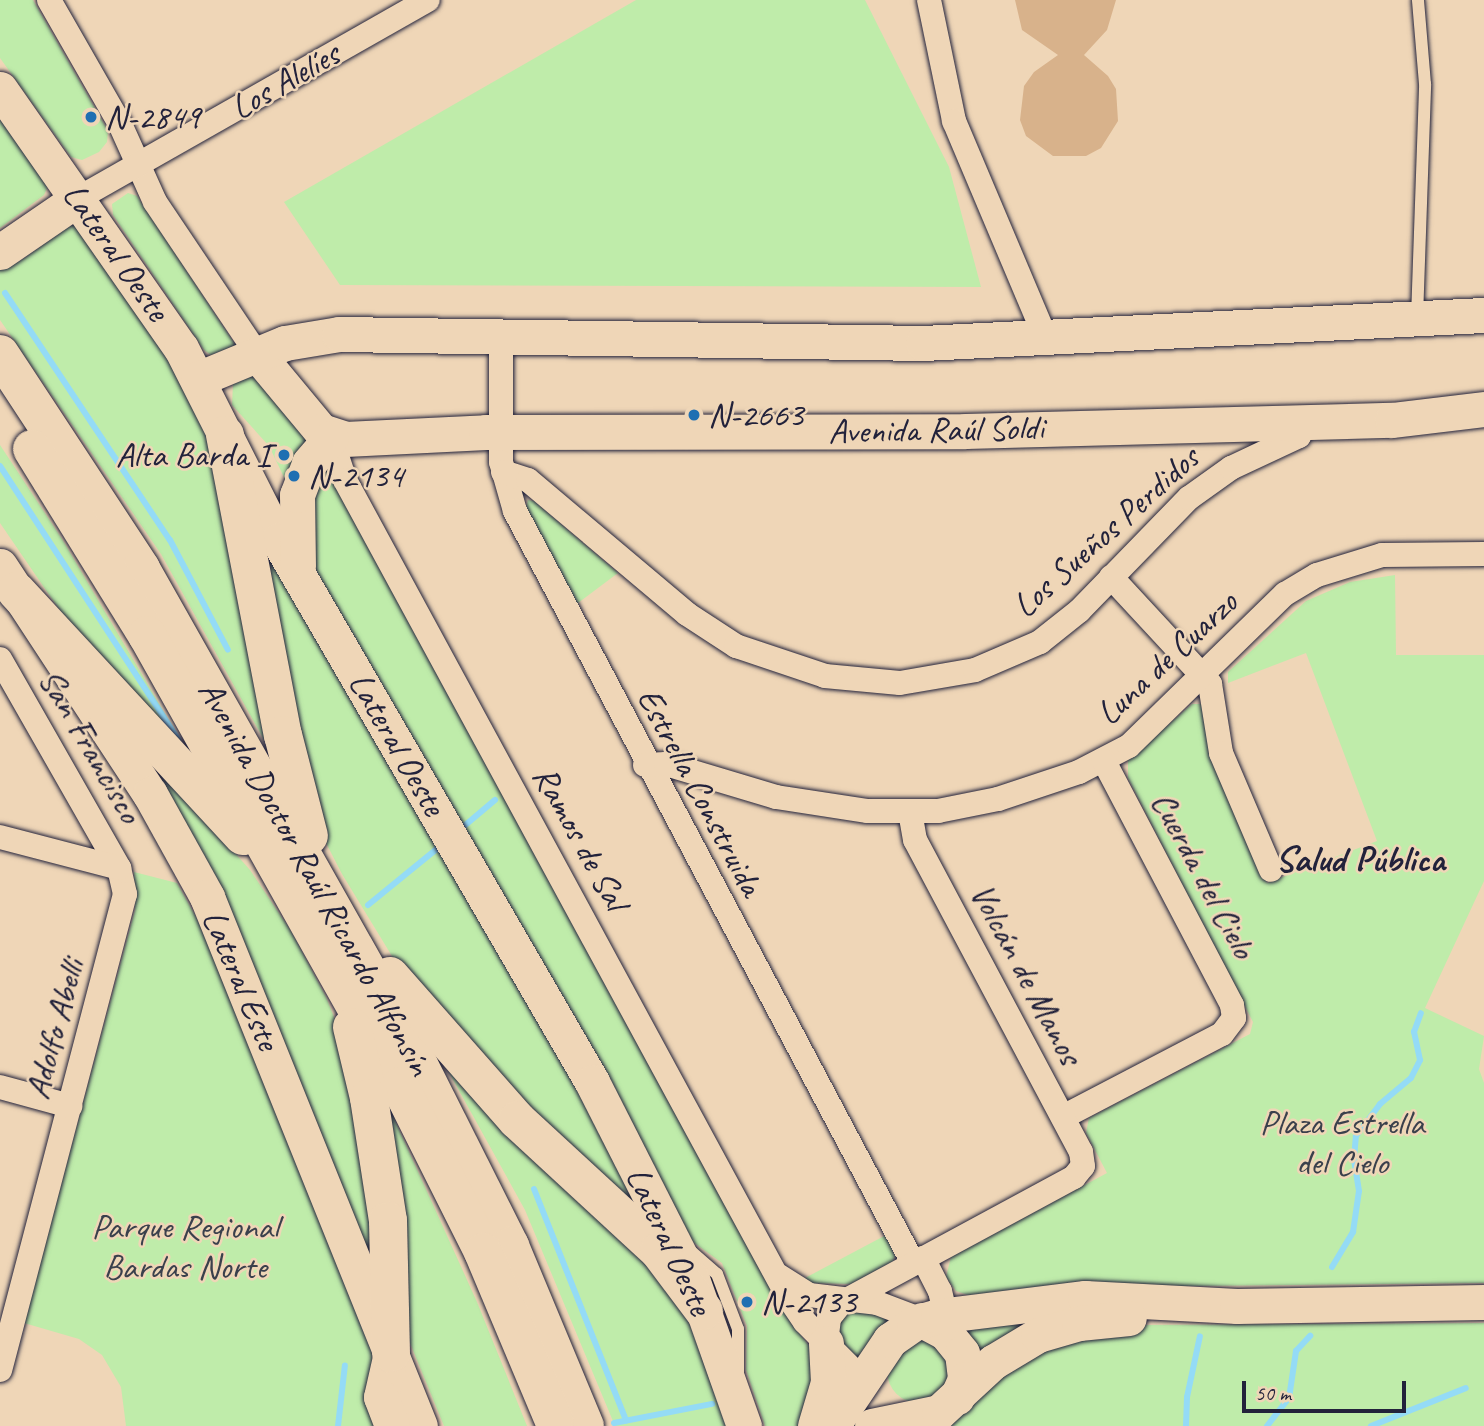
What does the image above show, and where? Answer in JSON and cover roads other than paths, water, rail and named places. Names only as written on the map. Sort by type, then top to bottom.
[{"type":"highway","name":"Avenida Doctor Raúl Ricardo Alfonsín","points":[[0,354],[141,569],[459,1138],[532,1297],[585,1426]]},
{"type":"highway","name":"Avenida Doctor Raúl Ricardo Alfonsín","points":[[0,400],[129,604],[400,1086],[483,1252],[556,1426]]},
{"type":"highway","points":[[225,435],[288,758],[331,905],[482,1083],[533,1136],[654,1246],[704,1311]]},
{"type":"highway","points":[[8,579],[286,883]]},
{"type":"highway","points":[[331,962],[360,1056],[379,1158],[392,1257],[391,1353]]},
{"type":"main road","name":"Lateral Oeste","points":[[0,89],[168,327],[198,379],[299,577],[592,1082],[671,1237],[704,1311],[740,1414]]},
{"type":"main road","name":"Los Alelíes","points":[[4,249],[79,198]]},
{"type":"main road","points":[[198,379],[296,340],[339,334],[501,333],[902,343],[1046,340],[1484,315]]},
{"type":"main road","points":[[257,354],[331,438],[309,463],[297,495],[294,538],[299,577]]},
{"type":"main road","name":"Avenida Raúl Soldi","points":[[331,438],[500,432],[944,432],[1392,420],[1484,409]]},
{"type":"main road","name":"Lateral Este","points":[[8,579],[150,794],[207,897],[420,1426]]},
{"type":"main road","points":[[832,1426],[890,1340],[940,1324],[1085,1298],[1237,1306],[1484,1302]]},
{"type":"main road","points":[[864,1381],[897,1410],[913,1415],[948,1404],[993,1362],[1051,1330],[1237,1306]]},
{"type":"main road","points":[[872,1426],[948,1404],[965,1367],[940,1324]]},
{"type":"main road","points":[[815,1426],[828,1382],[826,1343]]},
{"type":"main road","points":[[391,1353],[381,1397],[392,1426]]},
{"type":"street","points":[[49,0],[120,124],[165,220],[257,354]]},
{"type":"street","name":"Los Alelíes","points":[[79,198],[428,0]]},
{"type":"street","points":[[929,0],[954,121],[1046,340]]},
{"type":"street","name":"Estrella Construida","points":[[501,333],[500,432],[503,472],[514,511],[645,765],[918,1261],[940,1324]]},
{"type":"street","name":"Los Sueños Perdidos","points":[[503,472],[528,480],[719,637],[780,663],[844,679],[918,681],[992,664],[1055,632],[1189,498],[1231,468],[1299,436],[1307,421]]},
{"type":"street","name":"Ramos de Sal","points":[[331,438],[352,492],[799,1315],[864,1381]]},
{"type":"street","name":"Luna de Cuarzo","points":[[645,765],[671,765],[809,803],[910,813],[998,799],[1104,761],[1140,738],[1285,594],[1326,570],[1382,555],[1484,554]]},
{"type":"street","name":"Cuerda del Cielo","points":[[1111,578],[1204,676],[1213,695],[1221,752],[1271,870]]},
{"type":"street","name":"San Francisco","points":[[0,659],[120,868]]},
{"type":"street","name":"Cuerda del Cielo","points":[[1063,1117],[1222,1034],[1233,1022],[1232,1005],[1104,761]]},
{"type":"street","name":"Volcán de Manos","points":[[910,813],[915,841],[1063,1117],[1081,1152],[1083,1166],[1074,1177],[918,1261]]},
{"type":"street","points":[[0,838],[120,868]]},
{"type":"street","name":"Adolfo Abelli","points":[[0,1370],[5,1333],[124,904],[120,868]]},
{"type":"street","points":[[0,1087],[70,1106]]},
{"type":"street","points":[[826,1343],[829,1318],[846,1299],[918,1261]]},
{"type":"street","name":"Ramos de Sal","points":[[775,1270],[802,1293],[877,1303],[940,1324]]},
{"type":"lane","points":[[1417,318],[1425,84],[1418,0]]},
{"type":"lane","points":[[671,1237],[706,1259],[717,1274],[739,1334],[740,1414]]},
{"type":"waterway","points":[[5,293],[170,540],[228,650]]},
{"type":"waterway","points":[[0,466],[178,739]]},
{"type":"waterway","points":[[463,827],[495,800]]},
{"type":"waterway","points":[[368,905],[439,847]]},
{"type":"waterway","points":[[1332,1267],[1353,1232],[1359,1191],[1354,1158],[1356,1136],[1380,1104],[1411,1078],[1420,1060],[1414,1032],[1421,1013]]},
{"type":"waterway","points":[[534,1189],[626,1420]]},
{"type":"waterway","points":[[1186,1426],[1187,1397],[1200,1336]]},
{"type":"waterway","points":[[1267,1426],[1289,1398],[1296,1351],[1310,1336]]},
{"type":"waterway","points":[[338,1426],[345,1365]]},
{"type":"waterway","points":[[1371,1426],[1466,1388]]},
{"type":"waterway","points":[[614,1423],[712,1404]]},
{"type":"place","name":"N-2849","points":[[91,117]]},
{"type":"place","name":"N-2663","points":[[694,415]]},
{"type":"place","name":"Alta Barda I","points":[[284,455]]},
{"type":"place","name":"N-2134","points":[[294,476]]},
{"type":"place","name":"N-2133","points":[[747,1302]]},
{"type":"district","name":"Salud Pública","points":[[1360,859]]},
{"type":"park label","name":"Plaza Estrella del Cielo","points":[[1342,1143]]},
{"type":"park label","name":"Parque Regional Bardas Norte","points":[[185,1247]]}]
